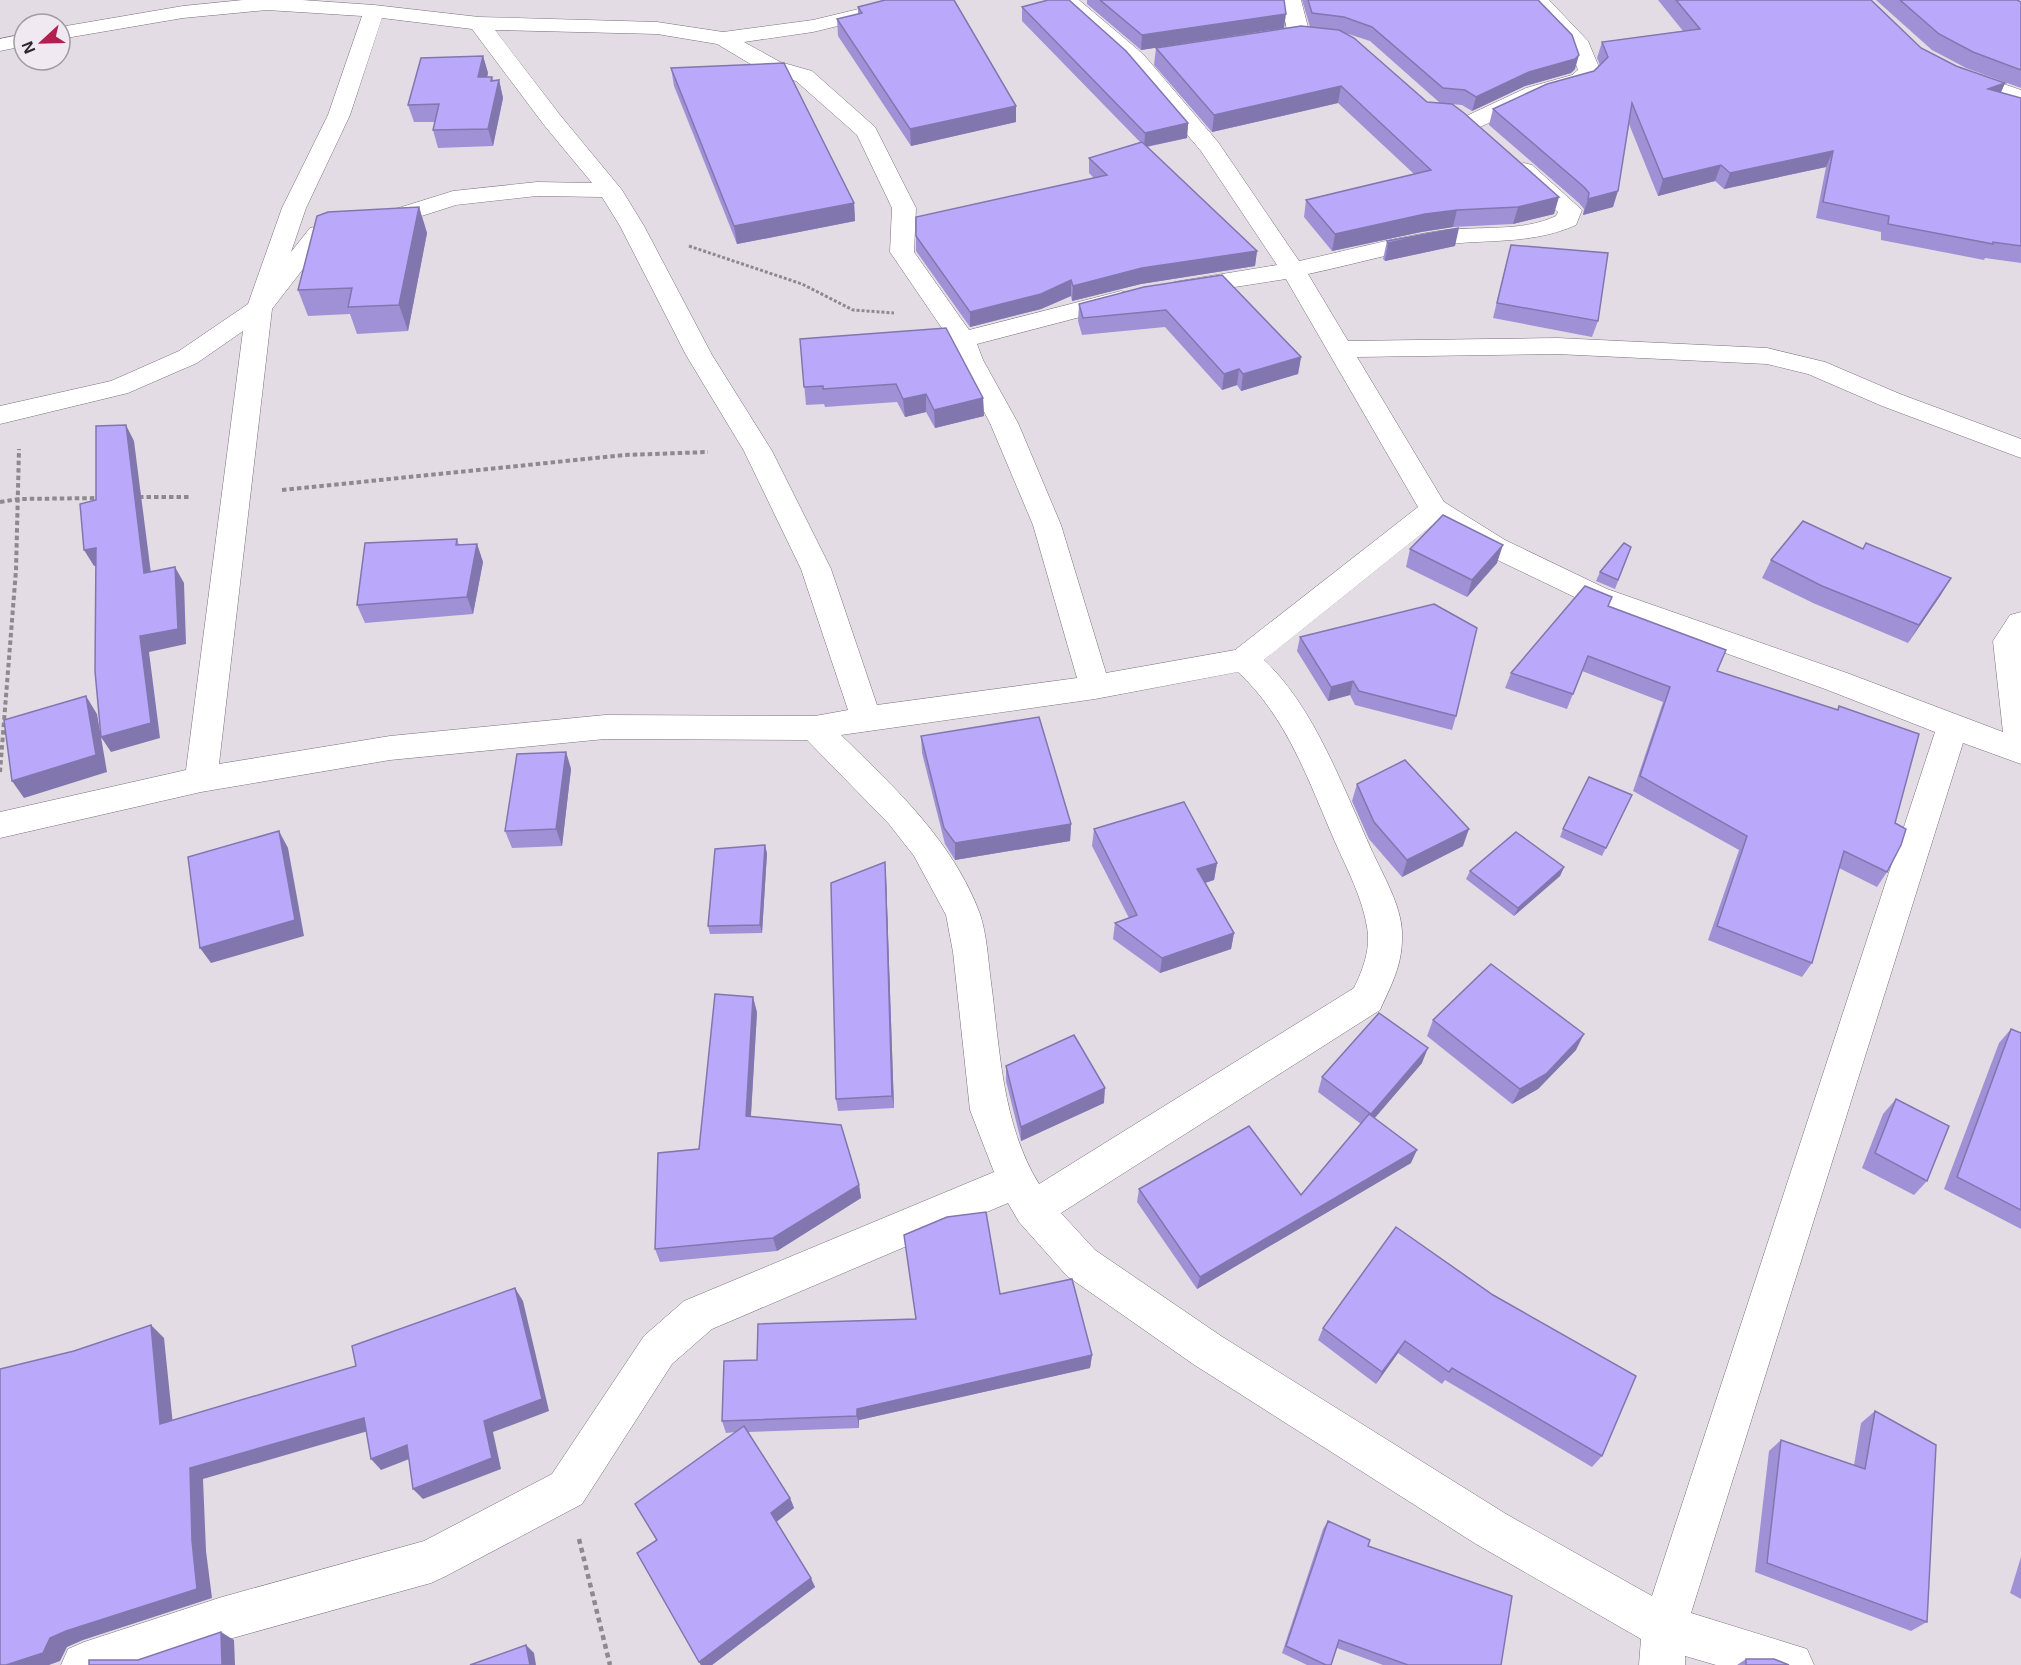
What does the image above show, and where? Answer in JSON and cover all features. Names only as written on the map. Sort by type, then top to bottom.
[{"type":"street","points":[[72,28],[101,17],[267,4],[435,17],[477,12],[657,28],[723,38],[813,26],[922,0]]},
{"type":"street","points":[[1066,0],[1147,57],[1293,270],[1434,509],[1495,547],[1597,596],[2021,752],[2008,641],[2021,623]]},
{"type":"street","points":[[1275,38],[1310,37],[1291,0]]},
{"type":"street","points":[[1470,124],[1534,93],[1580,80],[1590,72],[1580,46],[1538,0]]},
{"type":"street","points":[[201,779],[234,496],[259,308],[294,208],[339,116],[374,11]]},
{"type":"street","points":[[477,12],[552,120],[610,190],[632,226],[699,355],[758,451],[816,569],[866,718]]},
{"type":"street","points":[[723,38],[772,67],[804,76],[867,132],[904,208],[902,252],[963,340],[970,360],[1004,423],[1047,525],[1095,687]]},
{"type":"street","points":[[1942,67],[2021,97]]},
{"type":"street","points":[[963,340],[1153,292],[1293,270],[1440,238],[1500,235],[1552,227],[1567,220],[1570,210],[1512,159]]},
{"type":"street","points":[[9,414],[119,387],[188,357],[259,308],[319,233],[398,216],[453,198],[537,189],[610,190]]},
{"type":"street","points":[[1338,349],[1557,346],[1767,356],[1816,368],[1891,400],[2021,449]]},
{"type":"street","points":[[0,825],[201,779],[390,748],[605,727],[816,728],[866,718],[1095,687],[1244,660],[1434,509]]},
{"type":"street","points":[[84,1665],[222,1618],[431,1561],[567,1489],[658,1350],[698,1315],[1024,1195],[1248,1076],[1366,999],[1384,962],[1385,929],[1377,900],[1317,764],[1286,707],[1267,681],[1244,660]]},
{"type":"street","points":[[1663,1646],[1953,726]]},
{"type":"street","points":[[816,728],[901,815],[926,847],[947,882],[963,915],[970,952],[989,1110],[1024,1195],[1081,1263],[1207,1350],[1491,1529],[1663,1646],[1791,1665]]},
{"type":"path","points":[[632,226],[802,284],[853,310],[899,313]]},
{"type":"path","points":[[0,772],[20,499],[9,414]]},
{"type":"path","points":[[139,497],[234,496],[345,482],[625,455],[758,451]]},
{"type":"path","points":[[0,502],[20,499],[103,498]]},
{"type":"path","points":[[567,1489],[610,1665]]},
{"type":"building","points":[[885,0],[954,0],[1016,106],[910,129],[837,19],[862,13],[858,7]]},
{"type":"building","points":[[1048,0],[1069,0],[1126,51],[1188,123],[1145,133],[1022,7]]},
{"type":"building","points":[[1100,0],[1284,0],[1286,14],[1142,35]]},
{"type":"building","points":[[1308,0],[1538,0],[1572,35],[1579,55],[1575,59],[1529,72],[1476,97],[1465,90],[1443,88],[1372,27],[1344,17],[1312,13]]},
{"type":"building","points":[[1676,0],[1871,0],[1921,48],[1956,66],[2005,83],[1988,89],[2021,98],[2021,246],[1993,242],[1993,244],[1888,224],[1889,216],[1823,202],[1833,151],[1730,173],[1721,165],[1663,179],[1632,103],[1618,191],[1588,199],[1589,193],[1584,187],[1493,109],[1547,84],[1594,71],[1608,57],[1602,42],[1700,29]]},
{"type":"building","points":[[1900,0],[2017,0],[2021,2],[2021,70],[1973,52],[1939,34]]},
{"type":"building","points":[[1301,26],[1339,30],[1354,38],[1427,102],[1452,104],[1464,113],[1559,197],[1518,207],[1425,214],[1335,234],[1306,200],[1431,170],[1341,86],[1214,115],[1156,48]]},
{"type":"building","points":[[483,56],[478,77],[492,77],[491,81],[499,80],[488,129],[433,130],[439,104],[408,105],[421,58]]},
{"type":"building","points":[[784,63],[854,203],[734,226],[671,68]]},
{"type":"building","points":[[1142,142],[1257,251],[1142,268],[1073,286],[1071,280],[1041,294],[970,312],[916,236],[916,217],[1107,175],[1089,158]]},
{"type":"building","points":[[419,207],[399,305],[348,307],[352,288],[298,290],[317,216],[328,212]]},
{"type":"building","points":[[1459,228],[1388,243],[1387,241]]},
{"type":"building","points":[[1511,245],[1608,253],[1598,321],[1497,303]]},
{"type":"building","points":[[1222,275],[1301,357],[1243,374],[1239,369],[1224,374],[1166,310],[1083,318],[1079,304],[1144,287]]},
{"type":"building","points":[[946,328],[983,398],[934,410],[926,394],[903,399],[896,384],[823,389],[823,386],[804,387],[800,339]]},
{"type":"building","points":[[126,425],[144,573],[175,567],[178,629],[140,636],[151,723],[101,737],[95,671],[96,548],[84,550],[80,504],[96,500],[96,426]]},
{"type":"building","points":[[1443,515],[1503,545],[1472,580],[1410,549]]},
{"type":"building","points":[[1803,521],[1863,549],[1866,543],[1951,578],[1919,625],[1822,586],[1771,560]]},
{"type":"building","points":[[457,539],[456,545],[477,544],[467,597],[357,605],[365,543]]},
{"type":"building","points":[[1624,543],[1631,547],[1618,580],[1600,572]]},
{"type":"building","points":[[1585,586],[1612,597],[1608,606],[1726,650],[1717,671],[1838,710],[1839,706],[1919,734],[1895,823],[1906,829],[1901,845],[1887,872],[1844,851],[1812,963],[1717,926],[1747,836],[1640,776],[1670,687],[1588,656],[1573,694],[1511,673]]},
{"type":"building","points":[[1434,604],[1477,628],[1456,716],[1359,691],[1353,681],[1331,687],[1300,637]]},
{"type":"building","points":[[86,696],[96,755],[12,781],[4,720]]},
{"type":"building","points":[[1039,717],[1071,824],[955,843],[944,828],[921,736]]},
{"type":"building","points":[[566,752],[556,829],[505,831],[517,754]]},
{"type":"building","points":[[1405,760],[1469,829],[1407,860],[1374,822],[1357,784]]},
{"type":"building","points":[[1589,777],[1632,795],[1606,848],[1563,829]]},
{"type":"building","points":[[1184,802],[1217,863],[1197,869],[1234,933],[1162,958],[1115,923],[1137,915],[1094,829]]},
{"type":"building","points":[[279,831],[295,920],[200,948],[188,857]]},
{"type":"building","points":[[1516,832],[1564,867],[1518,908],[1470,871]]},
{"type":"building","points":[[765,845],[760,925],[708,926],[715,849]]},
{"type":"building","points":[[885,862],[892,1096],[836,1099],[831,883]]},
{"type":"building","points":[[1491,964],[1584,1034],[1546,1074],[1520,1089],[1433,1020]]},
{"type":"building","points":[[715,994],[753,997],[746,1116],[841,1125],[859,1185],[773,1238],[655,1249],[658,1153],[699,1149]]},
{"type":"building","points":[[1379,1013],[1428,1048],[1371,1114],[1322,1077]]},
{"type":"building","points":[[2011,1029],[2021,1033],[2021,1210],[1957,1177]]},
{"type":"building","points":[[1074,1035],[1105,1088],[1021,1127],[1006,1066]]},
{"type":"building","points":[[1896,1099],[1949,1126],[1927,1181],[1875,1153]]},
{"type":"building","points":[[1369,1114],[1417,1150],[1200,1277],[1139,1189],[1249,1126],[1301,1195]]},
{"type":"building","points":[[986,1212],[1000,1294],[1072,1279],[1092,1355],[857,1409],[857,1416],[722,1421],[724,1361],[757,1360],[758,1324],[916,1319],[904,1235],[947,1217]]},
{"type":"building","points":[[1396,1227],[1493,1295],[1636,1376],[1602,1456],[1452,1368],[1449,1372],[1405,1341],[1382,1372],[1323,1328]]},
{"type":"building","points":[[515,1288],[542,1399],[484,1421],[492,1458],[413,1489],[407,1445],[371,1459],[364,1418],[190,1468],[192,1541],[197,1589],[66,1631],[50,1638],[43,1653],[0,1665],[0,1369],[74,1351],[151,1325],[160,1424],[356,1366],[352,1346]]},
{"type":"building","points":[[1875,1411],[1936,1445],[1927,1622],[1767,1563],[1781,1440],[1865,1469]]},
{"type":"building","points":[[744,1426],[790,1498],[771,1513],[811,1578],[699,1662],[637,1553],[657,1540],[635,1504]]},
{"type":"building","points":[[1328,1521],[1370,1540],[1368,1546],[1512,1596],[1501,1665],[1408,1665],[1339,1640],[1331,1665],[1326,1665],[1286,1646]]},
{"type":"building","points":[[221,1632],[222,1665],[89,1665],[89,1660],[138,1660]]},
{"type":"building","points":[[526,1645],[530,1665],[470,1665]]},
{"type":"building","points":[[1746,1659],[1774,1659],[1789,1665],[1746,1665]]}]
